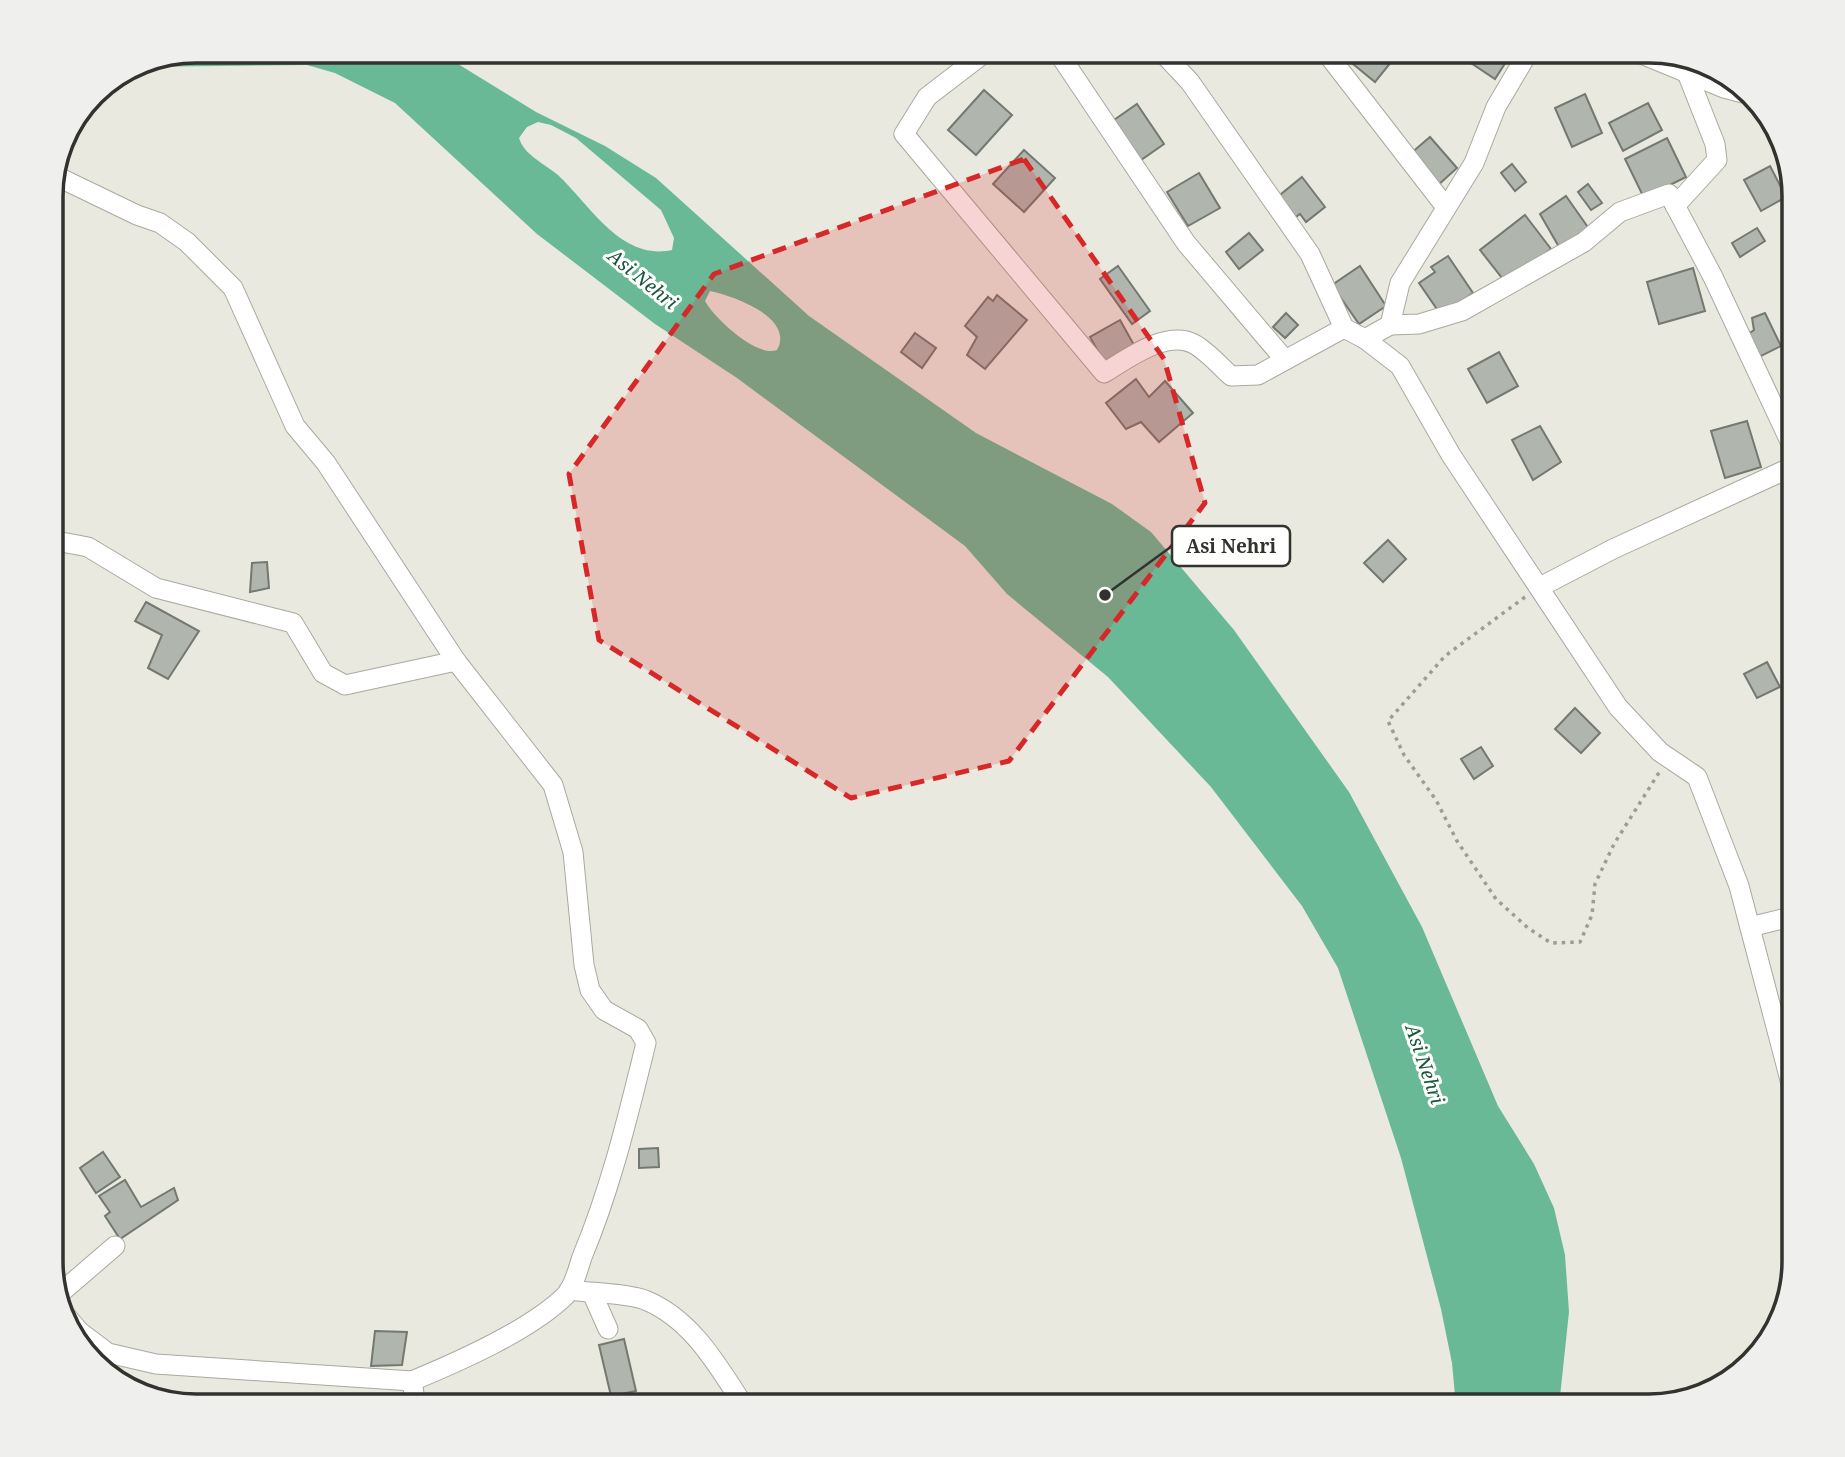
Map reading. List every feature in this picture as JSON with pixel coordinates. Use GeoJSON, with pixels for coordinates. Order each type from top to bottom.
{"type":"FeatureCollection","features":[{"type":"Feature","properties":{"kind":"street"},"geometry":{"type":"LineString","coordinates":[[972,63],[928,97],[904,134],[1104,373],[1131,356],[1175,339],[1194,344],[1231,376],[1258,376],[1344,328]]}},
{"type":"Feature","properties":{"kind":"street"},"geometry":{"type":"LineString","coordinates":[[1065,63],[1186,243],[1285,360]]}},
{"type":"Feature","properties":{"kind":"street"},"geometry":{"type":"LineString","coordinates":[[1172,63],[1190,82],[1310,254],[1344,328],[1365,339],[1400,366],[1451,455],[1618,707],[1668,757],[1697,777],[1726,847],[1782,1049]]}},
{"type":"Feature","properties":{"kind":"street"},"geometry":{"type":"LineString","coordinates":[[1334,63],[1445,206]]}},
{"type":"Feature","properties":{"kind":"street"},"geometry":{"type":"LineString","coordinates":[[1390,325],[1400,283],[1445,206],[1474,163],[1496,107],[1522,63]]}},
{"type":"Feature","properties":{"kind":"street"},"geometry":{"type":"LineString","coordinates":[[1670,65],[1726,89]]}},
{"type":"Feature","properties":{"kind":"street"},"geometry":{"type":"LineString","coordinates":[[1675,206],[1717,160],[1715,144],[1687,73]]}},
{"type":"Feature","properties":{"kind":"street"},"geometry":{"type":"LineString","coordinates":[[64,180],[137,215],[160,223],[187,242],[233,288],[295,426],[326,463],[456,661],[553,785],[573,852],[584,965],[590,990],[604,1010],[638,1029],[646,1043],[621,1145],[597,1222],[569,1290],[548,1309],[487,1346],[412,1381],[156,1364],[108,1353],[88,1338]]}},
{"type":"Feature","properties":{"kind":"street"},"geometry":{"type":"LineString","coordinates":[[1365,339],[1390,325],[1419,324],[1462,311],[1584,242],[1620,212],[1669,194],[1713,277],[1782,424]]}},
{"type":"Feature","properties":{"kind":"street"},"geometry":{"type":"LineString","coordinates":[[1540,587],[1613,549],[1782,472]]}},
{"type":"Feature","properties":{"kind":"street"},"geometry":{"type":"LineString","coordinates":[[63,542],[88,547],[156,588],[293,623],[323,673],[345,685],[456,661]]}},
{"type":"Feature","properties":{"kind":"street"},"geometry":{"type":"LineString","coordinates":[[1750,927],[1782,919]]}},
{"type":"Feature","properties":{"kind":"street"},"geometry":{"type":"LineString","coordinates":[[66,1288],[115,1246]]}},
{"type":"Feature","properties":{"kind":"street"},"geometry":{"type":"LineString","coordinates":[[569,1290],[645,1300],[684,1326],[707,1349],[736,1394]]}},
{"type":"Feature","properties":{"kind":"street"},"geometry":{"type":"LineString","coordinates":[[592,1293],[608,1329]]}},
{"type":"Feature","properties":{"kind":"street"},"geometry":{"type":"LineString","coordinates":[[412,1381],[414,1394]]}},
{"type":"Feature","properties":{"kind":"path"},"geometry":{"type":"LineString","coordinates":[[1540,587],[1493,618],[1445,656],[1388,721],[1404,755],[1436,800],[1464,852],[1496,899],[1528,928],[1551,943],[1580,942],[1592,915],[1595,884],[1614,844],[1668,757]]}},
{"type":"Feature","properties":{"kind":"highlighted area"},"geometry":{"type":"Polygon","coordinates":[[[1024,159],[1164,359],[1205,503],[1009,761],[851,798],[599,640],[569,474],[714,274],[1024,159]]]}},
{"type":"Feature","properties":{"kind":"water"},"geometry":{"type":"Polygon","coordinates":[[[196,63],[456,63],[536,112],[605,146],[656,178],[809,316],[976,433],[1112,504],[1151,532],[1234,630],[1349,792],[1422,927],[1498,1106],[1534,1164],[1554,1208],[1565,1255],[1569,1312],[1560,1394],[1455,1394],[1452,1363],[1441,1309],[1401,1158],[1338,968],[1302,906],[1211,787],[1108,677],[1007,594],[965,546],[737,378],[655,324],[537,234],[395,103],[335,73],[307,65],[168,67],[196,63]],[[538,122],[527,127],[519,138],[525,149],[558,175],[608,228],[622,239],[637,247],[654,251],[672,250],[674,238],[661,210],[576,138],[551,125],[538,122]],[[710,291],[705,301],[717,317],[737,335],[759,348],[777,350],[780,338],[778,328],[759,310],[710,291]]]}},
{"type":"Feature","properties":{"kind":"building"},"geometry":{"type":"Polygon","coordinates":[[[1352,63],[1390,63],[1375,82],[1352,63]]]}},
{"type":"Feature","properties":{"kind":"building"},"geometry":{"type":"Polygon","coordinates":[[[1471,63],[1505,63],[1495,79],[1471,63]]]}},
{"type":"Feature","properties":{"kind":"building"},"geometry":{"type":"Polygon","coordinates":[[[984,90],[1012,115],[976,155],[948,130],[984,90]]]}},
{"type":"Feature","properties":{"kind":"building"},"geometry":{"type":"Polygon","coordinates":[[[1585,94],[1602,133],[1572,147],[1555,108],[1585,94]]]}},
{"type":"Feature","properties":{"kind":"building"},"geometry":{"type":"Polygon","coordinates":[[[1648,103],[1662,130],[1623,151],[1609,123],[1648,103]]]}},
{"type":"Feature","properties":{"kind":"building"},"geometry":{"type":"Polygon","coordinates":[[[1137,104],[1164,144],[1141,160],[1114,120],[1137,104]]]}},
{"type":"Feature","properties":{"kind":"building"},"geometry":{"type":"Polygon","coordinates":[[[1430,137],[1457,168],[1437,186],[1410,154],[1430,137]]]}},
{"type":"Feature","properties":{"kind":"building"},"geometry":{"type":"Polygon","coordinates":[[[1667,138],[1686,177],[1644,198],[1625,159],[1667,138]]]}},
{"type":"Feature","properties":{"kind":"building"},"geometry":{"type":"Polygon","coordinates":[[[1024,150],[1055,178],[1024,212],[993,184],[1024,150]]]}},
{"type":"Feature","properties":{"kind":"building"},"geometry":{"type":"Polygon","coordinates":[[[1512,164],[1526,182],[1515,191],[1501,173],[1512,164]]]}},
{"type":"Feature","properties":{"kind":"building"},"geometry":{"type":"Polygon","coordinates":[[[1770,166],[1782,189],[1782,199],[1761,211],[1744,180],[1770,166]]]}},
{"type":"Feature","properties":{"kind":"building"},"geometry":{"type":"Polygon","coordinates":[[[1199,173],[1220,208],[1188,226],[1167,192],[1199,173]]]}},
{"type":"Feature","properties":{"kind":"building"},"geometry":{"type":"Polygon","coordinates":[[[1302,177],[1325,207],[1306,222],[1300,214],[1292,220],[1275,199],[1302,177]]]}},
{"type":"Feature","properties":{"kind":"building"},"geometry":{"type":"Polygon","coordinates":[[[1588,184],[1602,203],[1591,210],[1578,192],[1588,184]]]}},
{"type":"Feature","properties":{"kind":"building"},"geometry":{"type":"Polygon","coordinates":[[[1566,196],[1592,233],[1562,252],[1540,214],[1566,196]]]}},
{"type":"Feature","properties":{"kind":"building"},"geometry":{"type":"Polygon","coordinates":[[[1525,215],[1551,249],[1506,283],[1480,250],[1525,215]]]}},
{"type":"Feature","properties":{"kind":"building"},"geometry":{"type":"Polygon","coordinates":[[[1757,228],[1765,241],[1740,257],[1732,243],[1757,228]]]}},
{"type":"Feature","properties":{"kind":"building"},"geometry":{"type":"Polygon","coordinates":[[[1249,233],[1263,250],[1239,269],[1226,252],[1249,233]]]}},
{"type":"Feature","properties":{"kind":"building"},"geometry":{"type":"Polygon","coordinates":[[[1448,256],[1473,293],[1441,315],[1419,283],[1435,272],[1431,267],[1448,256]]]}},
{"type":"Feature","properties":{"kind":"building"},"geometry":{"type":"Polygon","coordinates":[[[1118,266],[1150,311],[1132,324],[1100,279],[1118,266]]]}},
{"type":"Feature","properties":{"kind":"building"},"geometry":{"type":"Polygon","coordinates":[[[1360,266],[1386,306],[1359,324],[1332,285],[1360,266]]]}},
{"type":"Feature","properties":{"kind":"building"},"geometry":{"type":"Polygon","coordinates":[[[1693,268],[1705,311],[1659,324],[1647,282],[1693,268]]]}},
{"type":"Feature","properties":{"kind":"building"},"geometry":{"type":"Polygon","coordinates":[[[997,295],[1027,320],[985,369],[967,355],[977,337],[965,326],[988,297],[993,301],[997,295]]]}},
{"type":"Feature","properties":{"kind":"building"},"geometry":{"type":"Polygon","coordinates":[[[1286,313],[1298,325],[1285,338],[1273,327],[1286,313]]]}},
{"type":"Feature","properties":{"kind":"building"},"geometry":{"type":"Polygon","coordinates":[[[1765,313],[1781,346],[1755,359],[1744,337],[1754,330],[1752,318],[1765,313]]]}},
{"type":"Feature","properties":{"kind":"building"},"geometry":{"type":"Polygon","coordinates":[[[1120,320],[1134,345],[1104,362],[1090,337],[1120,320]]]}},
{"type":"Feature","properties":{"kind":"building"},"geometry":{"type":"Polygon","coordinates":[[[915,333],[936,348],[922,368],[901,352],[915,333]]]}},
{"type":"Feature","properties":{"kind":"building"},"geometry":{"type":"Polygon","coordinates":[[[1499,352],[1518,386],[1487,403],[1468,369],[1499,352]]]}},
{"type":"Feature","properties":{"kind":"building"},"geometry":{"type":"Polygon","coordinates":[[[1136,379],[1149,397],[1165,381],[1193,413],[1159,442],[1141,422],[1126,429],[1106,403],[1136,379]]]}},
{"type":"Feature","properties":{"kind":"building"},"geometry":{"type":"Polygon","coordinates":[[[1747,421],[1761,467],[1725,478],[1711,431],[1747,421]]]}},
{"type":"Feature","properties":{"kind":"building"},"geometry":{"type":"Polygon","coordinates":[[[1540,426],[1561,462],[1533,480],[1512,440],[1540,426]]]}},
{"type":"Feature","properties":{"kind":"building"},"geometry":{"type":"Polygon","coordinates":[[[1388,540],[1406,559],[1383,582],[1364,563],[1388,540]]]}},
{"type":"Feature","properties":{"kind":"building"},"geometry":{"type":"Polygon","coordinates":[[[267,562],[269,588],[250,592],[252,563],[267,562]]]}},
{"type":"Feature","properties":{"kind":"building"},"geometry":{"type":"Polygon","coordinates":[[[146,602],[199,631],[168,679],[148,668],[162,635],[135,621],[146,602]]]}},
{"type":"Feature","properties":{"kind":"building"},"geometry":{"type":"Polygon","coordinates":[[[1767,662],[1780,687],[1757,698],[1744,674],[1767,662]]]}},
{"type":"Feature","properties":{"kind":"building"},"geometry":{"type":"Polygon","coordinates":[[[1575,708],[1600,733],[1581,753],[1555,729],[1575,708]]]}},
{"type":"Feature","properties":{"kind":"building"},"geometry":{"type":"Polygon","coordinates":[[[1481,747],[1493,766],[1474,779],[1461,759],[1481,747]]]}},
{"type":"Feature","properties":{"kind":"building"},"geometry":{"type":"Polygon","coordinates":[[[658,1148],[659,1167],[639,1168],[639,1149],[658,1148]]]}},
{"type":"Feature","properties":{"kind":"building"},"geometry":{"type":"Polygon","coordinates":[[[103,1152],[120,1177],[96,1193],[80,1168],[103,1152]]]}},
{"type":"Feature","properties":{"kind":"building"},"geometry":{"type":"Polygon","coordinates":[[[125,1180],[141,1207],[174,1188],[178,1200],[120,1239],[105,1216],[110,1212],[99,1196],[125,1180]]]}},
{"type":"Feature","properties":{"kind":"building"},"geometry":{"type":"Polygon","coordinates":[[[375,1331],[407,1332],[402,1365],[371,1366],[375,1331]]]}},
{"type":"Feature","properties":{"kind":"building"},"geometry":{"type":"Polygon","coordinates":[[[624,1339],[636,1391],[611,1394],[599,1345],[624,1339]]]}},
{"type":"Feature","properties":{"kind":"place","name":"Asi Nehri"},"geometry":{"type":"Point","coordinates":[1105,595]}}]}
